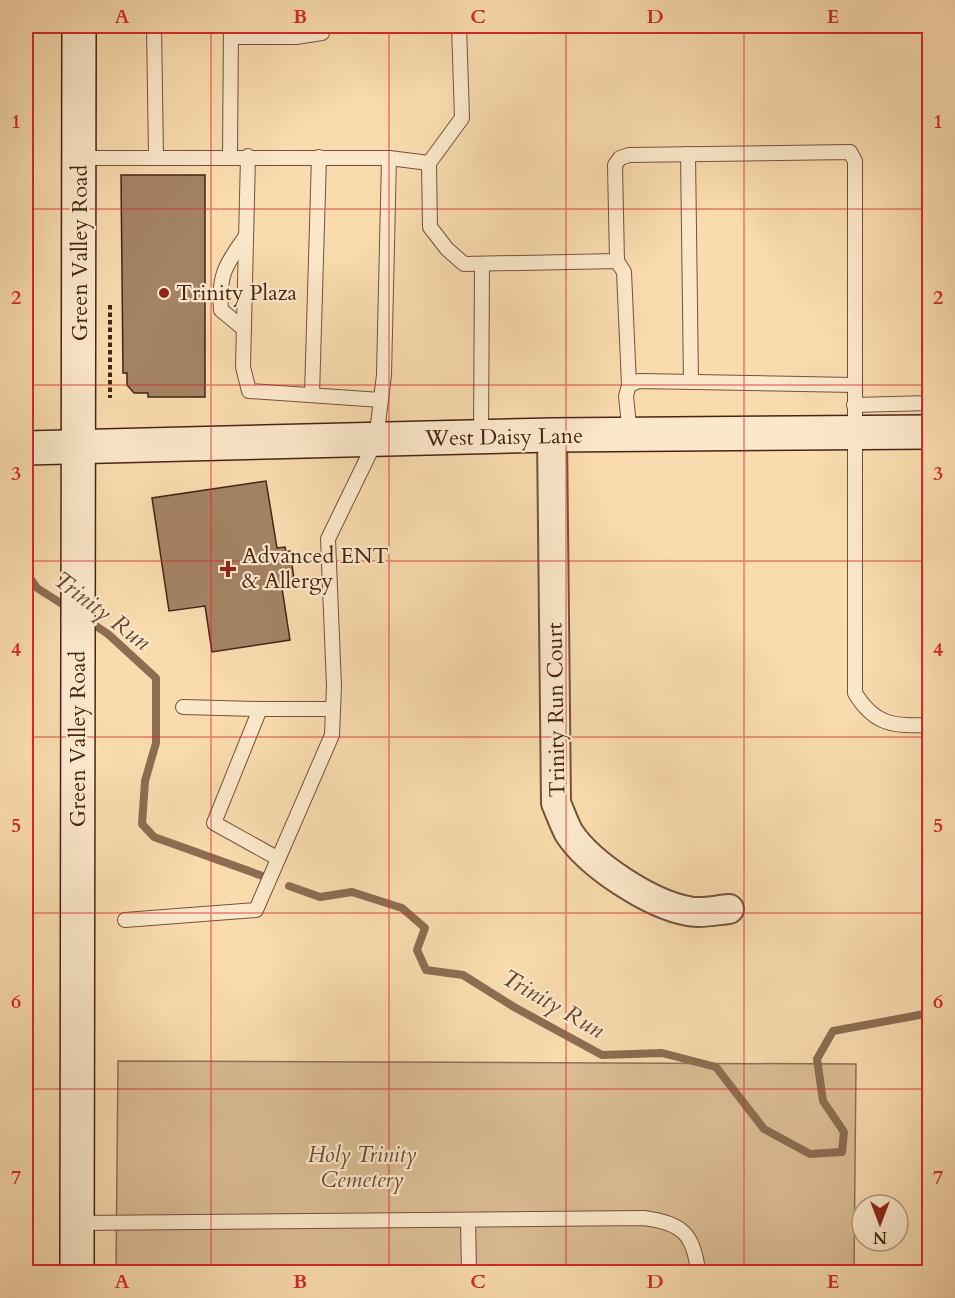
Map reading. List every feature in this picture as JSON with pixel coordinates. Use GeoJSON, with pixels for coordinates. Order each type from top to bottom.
{"type":"FeatureCollection","features":[{"type":"Feature","properties":{"kind":"street","name":"Green Valley Road"},"geometry":{"type":"LineString","coordinates":[[76,1272],[81,158],[79,26]]}},
{"type":"Feature","properties":{"kind":"street","name":"West Daisy Lane"},"geometry":{"type":"LineString","coordinates":[[32,448],[630,435],[854,419],[930,432]]}},
{"type":"Feature","properties":{"kind":"street","name":"Trinity Run Court"},"geometry":{"type":"LineString","coordinates":[[552,435],[556,803],[570,833],[585,849],[612,874],[649,898],[689,912],[729,909]]}},
{"type":"Feature","properties":{"kind":"lane"},"geometry":{"type":"LineString","coordinates":[[154,26],[156,157]]}},
{"type":"Feature","properties":{"kind":"lane"},"geometry":{"type":"LineString","coordinates":[[459,26],[462,118],[429,163],[430,227],[447,249],[464,264],[617,261]]}},
{"type":"Feature","properties":{"kind":"lane"},"geometry":{"type":"LineString","coordinates":[[230,156],[231,31],[322,33]]}},
{"type":"Feature","properties":{"kind":"lane"},"geometry":{"type":"LineString","coordinates":[[630,435],[626,396],[629,386],[624,272],[617,261],[615,165],[620,158],[629,155],[850,152],[855,161],[855,693],[865,710],[882,721],[905,726],[930,725]]}},
{"type":"Feature","properties":{"kind":"lane"},"geometry":{"type":"LineString","coordinates":[[688,154],[691,382]]}},
{"type":"Feature","properties":{"kind":"lane"},"geometry":{"type":"LineString","coordinates":[[248,156],[243,367],[249,391],[381,400]]}},
{"type":"Feature","properties":{"kind":"lane"},"geometry":{"type":"LineString","coordinates":[[81,158],[319,157],[388,158],[429,163]]}},
{"type":"Feature","properties":{"kind":"lane"},"geometry":{"type":"LineString","coordinates":[[312,395],[319,157]]}},
{"type":"Feature","properties":{"kind":"lane"},"geometry":{"type":"LineString","coordinates":[[124,920],[256,910],[332,735],[328,539],[376,440],[384,375],[388,158]]}},
{"type":"Feature","properties":{"kind":"lane"},"geometry":{"type":"LineString","coordinates":[[244,329],[221,310],[219,285],[225,266],[246,236]]}},
{"type":"Feature","properties":{"kind":"lane"},"geometry":{"type":"LineString","coordinates":[[481,437],[483,265]]}},
{"type":"Feature","properties":{"kind":"lane"},"geometry":{"type":"LineString","coordinates":[[629,386],[639,381],[854,385]]}},
{"type":"Feature","properties":{"kind":"lane"},"geometry":{"type":"LineString","coordinates":[[854,419],[930,403]]}},
{"type":"Feature","properties":{"kind":"lane"},"geometry":{"type":"LineString","coordinates":[[183,707],[333,709]]}},
{"type":"Feature","properties":{"kind":"lane"},"geometry":{"type":"LineString","coordinates":[[260,709],[214,823],[277,858]]}},
{"type":"Feature","properties":{"kind":"lane"},"geometry":{"type":"LineString","coordinates":[[468,1220],[469,1272]]}},
{"type":"Feature","properties":{"kind":"lane"},"geometry":{"type":"LineString","coordinates":[[76,1223],[660,1220],[684,1230],[691,1242],[698,1272]]}},
{"type":"Feature","properties":{"kind":"green space","name":"Holy Trinity Cemetery"},"geometry":{"type":"Polygon","coordinates":[[[118,1061],[856,1064],[855,1193],[850,1193],[850,1253],[854,1253],[854,1272],[116,1272],[118,1061]]]}},
{"type":"Feature","properties":{"kind":"building","name":"Trinity Plaza"},"geometry":{"type":"Polygon","coordinates":[[[121,175],[205,175],[205,397],[148,397],[148,393],[134,393],[127,385],[127,373],[123,373],[121,175]]]}},
{"type":"Feature","properties":{"kind":"building","name":"Advanced ENT & Allergy"},"geometry":{"type":"Polygon","coordinates":[[[266,481],[277,548],[285,547],[286,552],[290,551],[295,586],[282,588],[290,640],[212,652],[205,606],[169,611],[152,498],[266,481]]]}},
{"type":"Feature","properties":{"kind":"waterway","name":"Trinity Run"},"geometry":{"type":"LineString","coordinates":[[26,572],[37,588],[70,609]]}},
{"type":"Feature","properties":{"kind":"waterway","name":"Trinity Run"},"geometry":{"type":"LineString","coordinates":[[87,620],[108,634],[156,678],[156,743],[145,781],[142,824],[154,837],[271,879]]}},
{"type":"Feature","properties":{"kind":"waterway","name":"Trinity Run"},"geometry":{"type":"LineString","coordinates":[[289,886],[320,897],[352,892],[402,908],[425,928],[417,950],[426,970],[463,975],[514,1007],[602,1055],[662,1053],[716,1067],[764,1129],[810,1154],[842,1152],[844,1132],[823,1101],[817,1059],[833,1031],[930,1013]]}},
{"type":"Feature","properties":{"kind":"place","name":"Trinity Plaza"},"geometry":{"type":"Point","coordinates":[164,293]}},
{"type":"Feature","properties":{"kind":"place","name":"Advanced ENT & Allergy"},"geometry":{"type":"Point","coordinates":[228,569]}}]}
